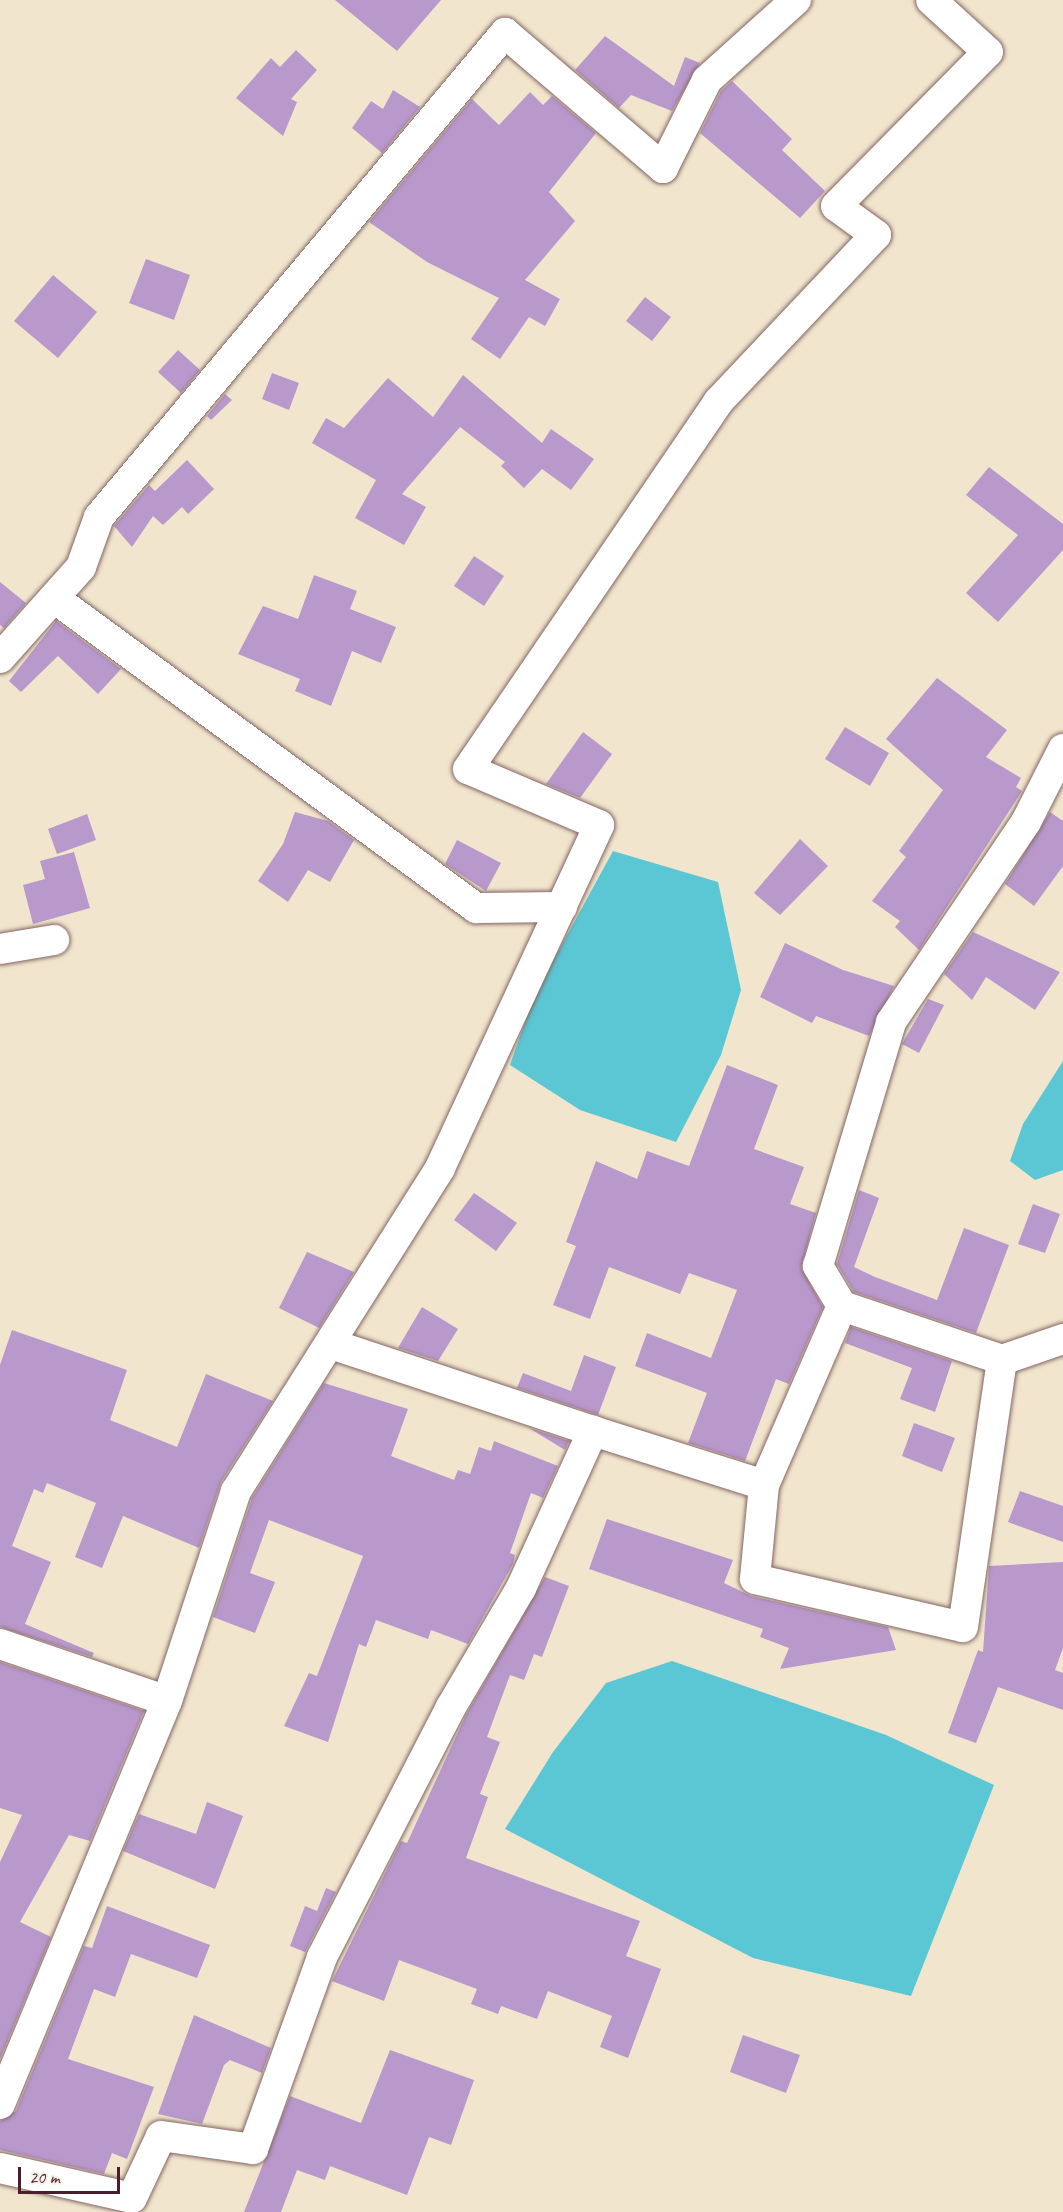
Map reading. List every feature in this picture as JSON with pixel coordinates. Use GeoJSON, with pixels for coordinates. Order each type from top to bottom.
{"type":"FeatureCollection","features":[{"type":"Feature","properties":{"kind":"street"},"geometry":{"type":"LineString","coordinates":[[0,658],[81,567],[99,517],[505,33],[663,168],[707,80],[796,0]]}},
{"type":"Feature","properties":{"kind":"street"},"geometry":{"type":"LineString","coordinates":[[0,2104],[167,1701],[236,1491],[331,1344],[440,1168],[599,825],[468,769],[718,402],[876,235],[836,206],[988,52],[931,0]]}},
{"type":"Feature","properties":{"kind":"street"},"geometry":{"type":"LineString","coordinates":[[54,598],[476,908],[561,907]]}},
{"type":"Feature","properties":{"kind":"street"},"geometry":{"type":"LineString","coordinates":[[1063,749],[1026,822],[891,1022],[818,1266],[842,1306],[1002,1360],[1063,1339]]}},
{"type":"Feature","properties":{"kind":"street"},"geometry":{"type":"LineString","coordinates":[[0,949],[54,940]]}},
{"type":"Feature","properties":{"kind":"street"},"geometry":{"type":"LineString","coordinates":[[842,1306],[764,1485],[754,1579],[963,1627],[1002,1360]]}},
{"type":"Feature","properties":{"kind":"street"},"geometry":{"type":"LineString","coordinates":[[331,1344],[764,1485]]}},
{"type":"Feature","properties":{"kind":"street"},"geometry":{"type":"LineString","coordinates":[[0,2168],[132,2198],[161,2136],[253,2150],[322,1956],[451,1707],[521,1588],[593,1431]]}},
{"type":"Feature","properties":{"kind":"street"},"geometry":{"type":"LineString","coordinates":[[0,1644],[167,1701]]}},
{"type":"Feature","properties":{"kind":"water"},"geometry":{"type":"Polygon","coordinates":[[[613,851],[718,882],[741,990],[721,1055],[676,1142],[580,1110],[510,1065],[535,994],[613,851]]]}},
{"type":"Feature","properties":{"kind":"water"},"geometry":{"type":"Polygon","coordinates":[[[1063,1061],[1063,1170],[1035,1180],[1010,1161],[1023,1124],[1063,1061]]]}},
{"type":"Feature","properties":{"kind":"water"},"geometry":{"type":"Polygon","coordinates":[[[672,1661],[886,1735],[994,1785],[911,1996],[753,1958],[505,1829],[553,1752],[606,1683],[672,1661]]]}},
{"type":"Feature","properties":{"kind":"building"},"geometry":{"type":"Polygon","coordinates":[[[335,0],[441,0],[397,51],[335,0]]]}},
{"type":"Feature","properties":{"kind":"building"},"geometry":{"type":"Polygon","coordinates":[[[605,36],[674,86],[685,57],[700,63],[672,111],[631,95],[619,108],[575,70],[605,36]]]}},
{"type":"Feature","properties":{"kind":"building"},"geometry":{"type":"Polygon","coordinates":[[[296,50],[317,70],[291,99],[297,102],[283,136],[236,98],[271,58],[280,67],[296,50]]]}},
{"type":"Feature","properties":{"kind":"building"},"geometry":{"type":"Polygon","coordinates":[[[732,81],[792,139],[782,150],[825,191],[800,218],[700,133],[721,91],[732,81]]]}},
{"type":"Feature","properties":{"kind":"building"},"geometry":{"type":"Polygon","coordinates":[[[393,90],[420,107],[382,153],[352,128],[371,101],[383,109],[393,90]]]}},
{"type":"Feature","properties":{"kind":"building"},"geometry":{"type":"Polygon","coordinates":[[[530,92],[543,105],[552,96],[596,133],[549,192],[575,221],[525,280],[560,299],[545,326],[529,317],[500,359],[471,339],[499,298],[427,262],[369,222],[472,99],[499,125],[530,92]]]}},
{"type":"Feature","properties":{"kind":"building"},"geometry":{"type":"Polygon","coordinates":[[[146,259],[190,275],[174,320],[129,303],[146,259]]]}},
{"type":"Feature","properties":{"kind":"building"},"geometry":{"type":"Polygon","coordinates":[[[53,275],[97,312],[58,358],[14,321],[53,275]]]}},
{"type":"Feature","properties":{"kind":"building"},"geometry":{"type":"Polygon","coordinates":[[[645,297],[671,317],[652,341],[626,321],[645,297]]]}},
{"type":"Feature","properties":{"kind":"building"},"geometry":{"type":"Polygon","coordinates":[[[178,350],[200,370],[181,393],[158,372],[178,350]]]}},
{"type":"Feature","properties":{"kind":"building"},"geometry":{"type":"Polygon","coordinates":[[[272,373],[299,383],[289,410],[262,399],[272,373]]]}},
{"type":"Feature","properties":{"kind":"building"},"geometry":{"type":"Polygon","coordinates":[[[463,375],[542,443],[551,429],[594,459],[571,490],[542,469],[524,488],[501,466],[505,462],[460,427],[402,494],[426,507],[404,545],[355,518],[376,480],[312,443],[326,418],[344,428],[388,378],[433,417],[463,375]]]}},
{"type":"Feature","properties":{"kind":"building"},"geometry":{"type":"Polygon","coordinates":[[[225,394],[232,400],[211,420],[207,416],[225,394]]]}},
{"type":"Feature","properties":{"kind":"building"},"geometry":{"type":"Polygon","coordinates":[[[187,460],[214,489],[188,514],[182,507],[163,525],[153,516],[132,547],[114,526],[149,485],[155,491],[187,460]]]}},
{"type":"Feature","properties":{"kind":"building"},"geometry":{"type":"Polygon","coordinates":[[[989,467],[1063,524],[1063,550],[998,622],[966,593],[1018,535],[966,495],[989,467]]]}},
{"type":"Feature","properties":{"kind":"building"},"geometry":{"type":"Polygon","coordinates":[[[474,556],[504,576],[484,606],[454,586],[474,556]]]}},
{"type":"Feature","properties":{"kind":"building"},"geometry":{"type":"Polygon","coordinates":[[[314,575],[357,591],[350,609],[396,627],[381,663],[352,651],[331,706],[295,691],[300,679],[238,654],[263,606],[298,619],[314,575]]]}},
{"type":"Feature","properties":{"kind":"building"},"geometry":{"type":"Polygon","coordinates":[[[0,582],[26,603],[4,628],[0,625],[0,582]]]}},
{"type":"Feature","properties":{"kind":"building"},"geometry":{"type":"Polygon","coordinates":[[[56,621],[121,669],[98,694],[58,656],[21,692],[9,681],[56,621]]]}},
{"type":"Feature","properties":{"kind":"building"},"geometry":{"type":"Polygon","coordinates":[[[937,678],[1007,730],[986,757],[1021,778],[1016,787],[1022,791],[919,950],[895,927],[900,921],[872,901],[906,857],[899,851],[943,790],[886,739],[937,678]]]}},
{"type":"Feature","properties":{"kind":"building"},"geometry":{"type":"Polygon","coordinates":[[[845,727],[889,753],[870,786],[825,759],[845,727]]]}},
{"type":"Feature","properties":{"kind":"building"},"geometry":{"type":"Polygon","coordinates":[[[583,732],[612,754],[580,798],[546,784],[583,732]]]}},
{"type":"Feature","properties":{"kind":"building"},"geometry":{"type":"Polygon","coordinates":[[[295,812],[328,821],[354,840],[330,882],[308,870],[288,902],[258,881],[283,844],[295,812]]]}},
{"type":"Feature","properties":{"kind":"building"},"geometry":{"type":"Polygon","coordinates":[[[1050,812],[1063,821],[1063,866],[1034,906],[1005,884],[1050,812]]]}},
{"type":"Feature","properties":{"kind":"building"},"geometry":{"type":"Polygon","coordinates":[[[87,814],[96,840],[57,854],[48,829],[87,814]]]}},
{"type":"Feature","properties":{"kind":"building"},"geometry":{"type":"Polygon","coordinates":[[[800,839],[828,866],[780,915],[754,893],[800,839]]]}},
{"type":"Feature","properties":{"kind":"building"},"geometry":{"type":"Polygon","coordinates":[[[457,840],[501,863],[486,891],[445,864],[457,840]]]}},
{"type":"Feature","properties":{"kind":"building"},"geometry":{"type":"Polygon","coordinates":[[[74,852],[90,908],[33,924],[23,885],[45,879],[40,861],[74,852]]]}},
{"type":"Feature","properties":{"kind":"building"},"geometry":{"type":"Polygon","coordinates":[[[973,932],[1060,972],[1035,1010],[986,977],[972,1000],[944,974],[973,932]]]}},
{"type":"Feature","properties":{"kind":"building"},"geometry":{"type":"Polygon","coordinates":[[[785,943],[843,970],[894,986],[869,1036],[816,1016],[812,1023],[760,997],[785,943]]]}},
{"type":"Feature","properties":{"kind":"building"},"geometry":{"type":"Polygon","coordinates":[[[928,999],[944,1005],[919,1053],[902,1044],[928,999]]]}},
{"type":"Feature","properties":{"kind":"building"},"geometry":{"type":"Polygon","coordinates":[[[727,1065],[778,1085],[754,1149],[804,1167],[790,1204],[816,1213],[801,1268],[823,1307],[789,1384],[776,1379],[745,1461],[688,1443],[707,1393],[635,1366],[647,1333],[711,1358],[737,1290],[689,1273],[680,1294],[609,1267],[590,1319],[553,1305],[576,1246],[566,1242],[596,1161],[637,1179],[647,1151],[689,1166],[727,1065]]]}},
{"type":"Feature","properties":{"kind":"building"},"geometry":{"type":"Polygon","coordinates":[[[859,1190],[879,1198],[854,1267],[937,1300],[964,1228],[1009,1245],[976,1333],[854,1292],[837,1264],[859,1190]]]}},
{"type":"Feature","properties":{"kind":"building"},"geometry":{"type":"Polygon","coordinates":[[[474,1193],[517,1223],[496,1251],[454,1220],[474,1193]]]}},
{"type":"Feature","properties":{"kind":"building"},"geometry":{"type":"Polygon","coordinates":[[[1033,1204],[1060,1214],[1045,1253],[1018,1244],[1033,1204]]]}},
{"type":"Feature","properties":{"kind":"building"},"geometry":{"type":"Polygon","coordinates":[[[307,1252],[354,1272],[319,1328],[279,1308],[307,1252]]]}},
{"type":"Feature","properties":{"kind":"building"},"geometry":{"type":"Polygon","coordinates":[[[422,1307],[458,1329],[438,1361],[398,1348],[422,1307]]]}},
{"type":"Feature","properties":{"kind":"building"},"geometry":{"type":"Polygon","coordinates":[[[851,1327],[952,1361],[935,1412],[900,1399],[912,1368],[845,1343],[851,1327]]]}},
{"type":"Feature","properties":{"kind":"building"},"geometry":{"type":"Polygon","coordinates":[[[12,1330],[127,1370],[110,1420],[177,1447],[206,1374],[273,1401],[221,1482],[199,1548],[123,1516],[102,1568],[75,1557],[96,1503],[47,1483],[43,1493],[34,1489],[12,1546],[51,1562],[25,1624],[94,1653],[92,1657],[0,1627],[0,1365],[12,1330]]]}},
{"type":"Feature","properties":{"kind":"building"},"geometry":{"type":"Polygon","coordinates":[[[584,1355],[616,1367],[598,1415],[517,1388],[523,1373],[571,1391],[584,1355]]]}},
{"type":"Feature","properties":{"kind":"building"},"geometry":{"type":"Polygon","coordinates":[[[324,1383],[408,1409],[391,1456],[454,1480],[458,1470],[470,1474],[479,1447],[491,1451],[494,1441],[558,1466],[543,1498],[531,1493],[510,1553],[515,1555],[513,1564],[468,1644],[431,1630],[428,1639],[376,1620],[366,1647],[359,1644],[328,1742],[284,1726],[309,1673],[317,1676],[363,1556],[269,1520],[250,1573],[275,1582],[255,1633],[213,1617],[252,1498],[324,1383]]]}},
{"type":"Feature","properties":{"kind":"building"},"geometry":{"type":"Polygon","coordinates":[[[914,1423],[955,1438],[942,1472],[902,1456],[914,1423]]]}},
{"type":"Feature","properties":{"kind":"building"},"geometry":{"type":"Polygon","coordinates":[[[529,1428],[569,1441],[565,1450],[529,1428]]]}},
{"type":"Feature","properties":{"kind":"building"},"geometry":{"type":"Polygon","coordinates":[[[1020,1491],[1063,1506],[1063,1542],[1008,1522],[1020,1491]]]}},
{"type":"Feature","properties":{"kind":"building"},"geometry":{"type":"Polygon","coordinates":[[[607,1519],[733,1560],[724,1583],[751,1596],[888,1627],[896,1650],[780,1669],[789,1648],[760,1637],[763,1629],[589,1569],[607,1519]]]}},
{"type":"Feature","properties":{"kind":"building"},"geometry":{"type":"Polygon","coordinates":[[[1063,1562],[1063,1648],[1055,1670],[1063,1673],[1063,1710],[998,1687],[976,1743],[948,1733],[978,1650],[983,1652],[989,1566],[1063,1562]]]}},
{"type":"Feature","properties":{"kind":"building"},"geometry":{"type":"Polygon","coordinates":[[[545,1577],[569,1586],[542,1657],[534,1654],[524,1680],[510,1675],[487,1737],[500,1742],[480,1794],[488,1797],[466,1858],[640,1921],[626,1956],[661,1969],[628,2058],[600,2047],[612,2016],[548,1991],[537,2019],[501,2006],[498,2014],[471,2004],[477,1989],[399,1960],[384,2001],[332,1981],[401,1841],[407,1843],[466,1715],[545,1577]]]}},
{"type":"Feature","properties":{"kind":"building"},"geometry":{"type":"Polygon","coordinates":[[[0,1662],[144,1711],[90,1841],[69,1835],[20,1922],[51,1937],[0,2059],[0,1862],[22,1815],[0,1808],[0,1662]]]}},
{"type":"Feature","properties":{"kind":"building"},"geometry":{"type":"Polygon","coordinates":[[[207,1802],[243,1816],[215,1889],[123,1851],[139,1814],[196,1834],[207,1802]]]}},
{"type":"Feature","properties":{"kind":"building"},"geometry":{"type":"Polygon","coordinates":[[[326,1888],[336,1892],[305,1952],[290,1946],[305,1906],[317,1911],[326,1888]]]}},
{"type":"Feature","properties":{"kind":"building"},"geometry":{"type":"Polygon","coordinates":[[[107,1906],[210,1945],[197,1978],[131,1954],[115,1997],[94,1989],[68,2059],[154,2087],[127,2159],[112,2153],[104,2174],[0,2150],[0,2121],[16,2111],[84,1946],[92,1948],[107,1906]]]}},
{"type":"Feature","properties":{"kind":"building"},"geometry":{"type":"Polygon","coordinates":[[[194,2015],[271,2048],[262,2073],[230,2060],[224,2065],[202,2124],[158,2114],[194,2015]]]}},
{"type":"Feature","properties":{"kind":"building"},"geometry":{"type":"Polygon","coordinates":[[[743,2035],[800,2055],[786,2093],[730,2072],[743,2035]]]}},
{"type":"Feature","properties":{"kind":"building"},"geometry":{"type":"Polygon","coordinates":[[[390,2050],[474,2080],[451,2145],[429,2137],[407,2195],[330,2166],[325,2180],[297,2170],[281,2212],[244,2212],[290,2096],[361,2123],[390,2050]]]}}]}
